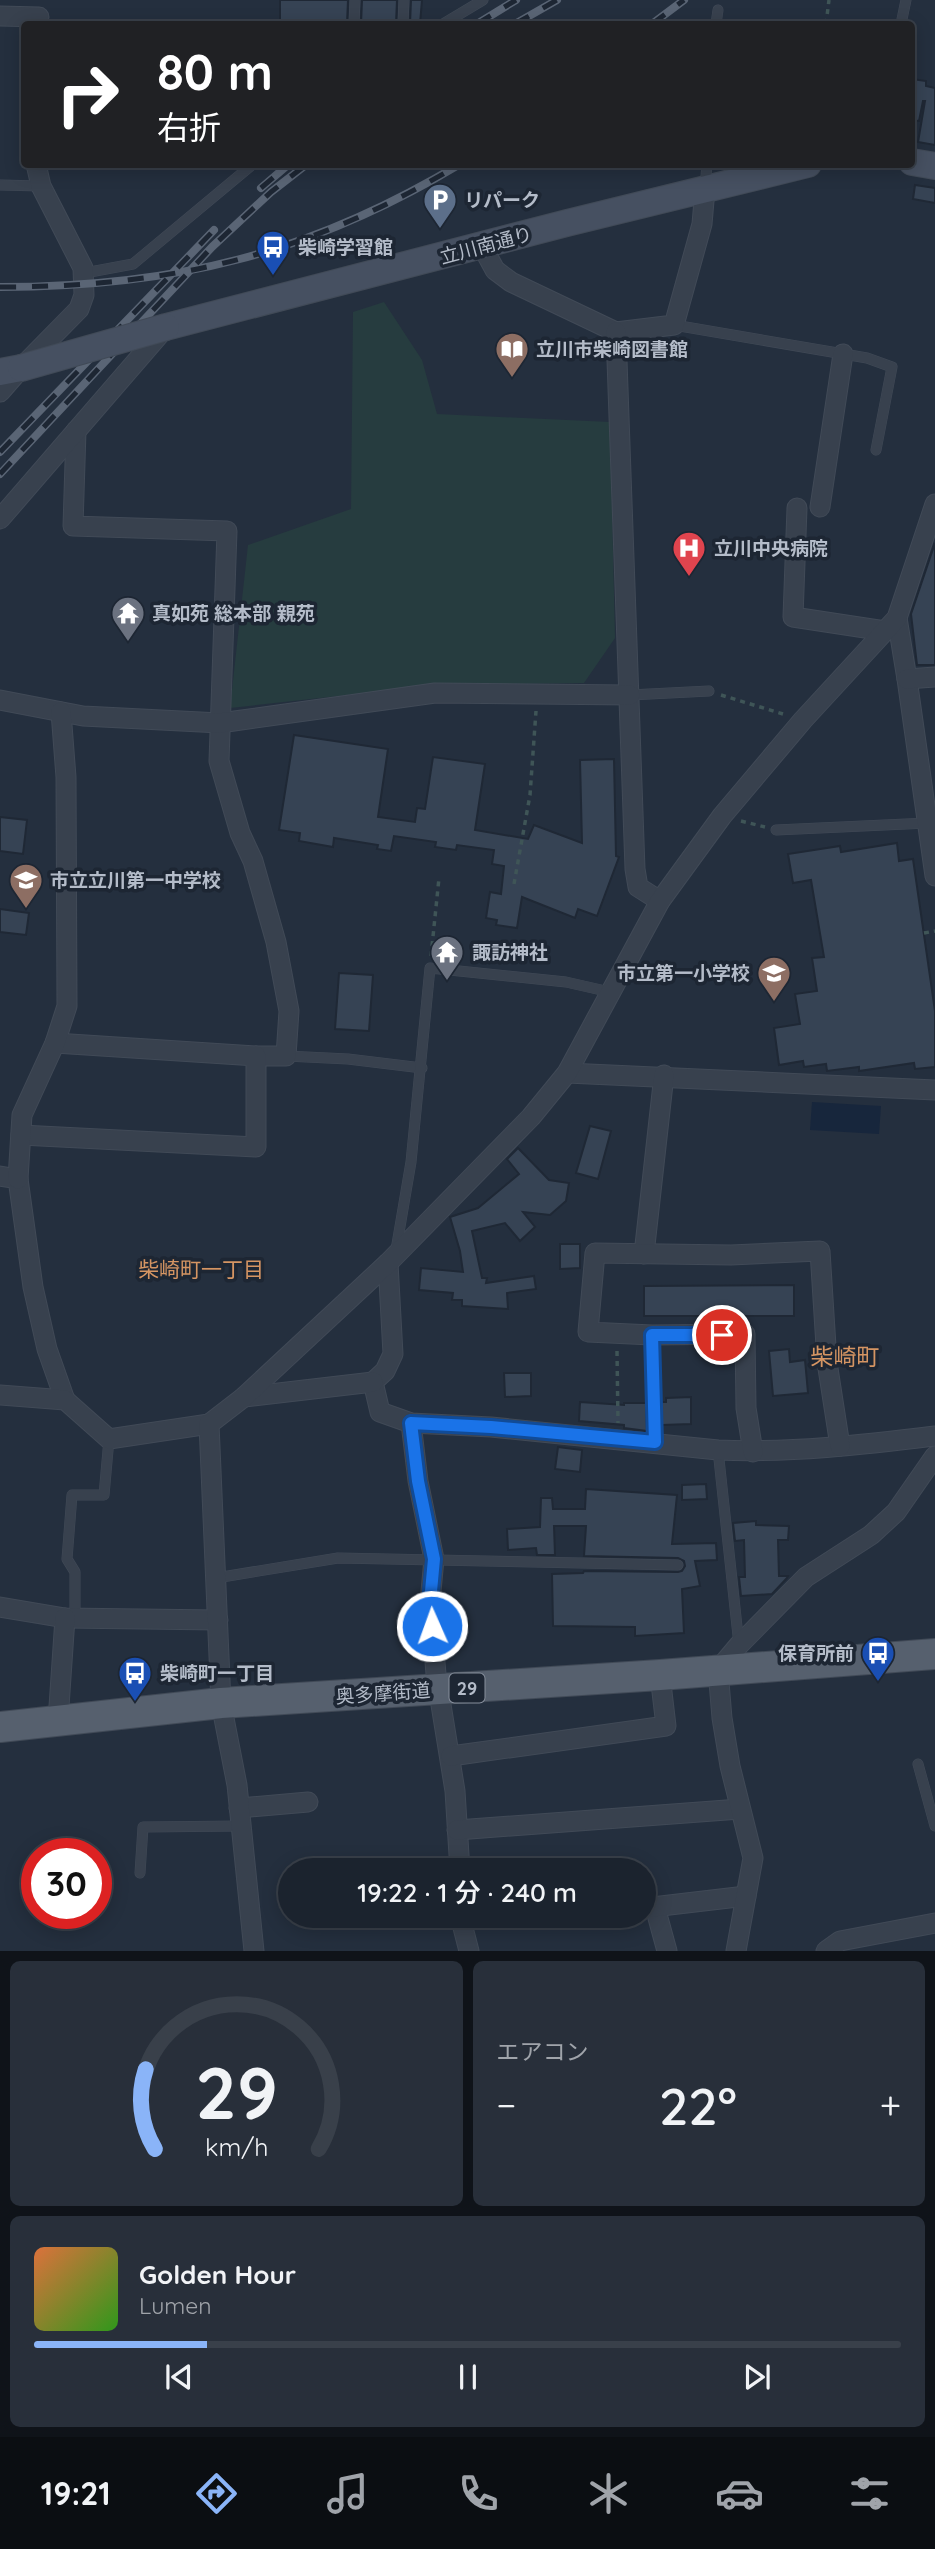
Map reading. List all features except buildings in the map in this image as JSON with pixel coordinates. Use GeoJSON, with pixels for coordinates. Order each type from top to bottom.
{"type":"FeatureCollection","features":[{"type":"Feature","properties":{"kind":"main road","name":"奥多摩街道"},"geometry":{"type":"LineString","coordinates":[[0,1727],[221,1703],[660,1675],[935,1654]]}},
{"type":"Feature","properties":{"kind":"street"},"geometry":{"type":"LineString","coordinates":[[0,16],[38,14]]}},
{"type":"Feature","properties":{"kind":"street"},"geometry":{"type":"LineString","coordinates":[[915,163],[935,166]]}},
{"type":"Feature","properties":{"kind":"street"},"geometry":{"type":"LineString","coordinates":[[0,392],[10,370],[79,309],[85,295],[83,268],[41,186],[37,168]]}},
{"type":"Feature","properties":{"kind":"street","name":"立川南通り"},"geometry":{"type":"LineString","coordinates":[[10,370],[482,246],[706,177],[777,168]]}},
{"type":"Feature","properties":{"kind":"street"},"geometry":{"type":"LineString","coordinates":[[482,246],[495,270],[511,282],[616,332],[674,326],[702,224],[706,177]]}},
{"type":"Feature","properties":{"kind":"street"},"geometry":{"type":"LineString","coordinates":[[0,519],[166,327]]}},
{"type":"Feature","properties":{"kind":"street"},"geometry":{"type":"LineString","coordinates":[[616,332],[635,869],[638,887],[660,901]]}},
{"type":"Feature","properties":{"kind":"street"},"geometry":{"type":"LineString","coordinates":[[820,507],[843,354]]}},
{"type":"Feature","properties":{"kind":"street"},"geometry":{"type":"LineString","coordinates":[[55,1043],[286,1056],[289,1011],[276,942],[253,861],[240,833],[219,761],[227,531],[73,526],[76,431]]}},
{"type":"Feature","properties":{"kind":"street"},"geometry":{"type":"LineString","coordinates":[[61,712],[66,777],[68,1006],[55,1043],[22,1115],[22,1135],[9,1177],[47,1349],[65,1400],[108,1439],[209,1424],[244,1397],[392,1258],[531,1117],[567,1073],[660,901],[723,816],[803,720],[891,624],[935,504]]}},
{"type":"Feature","properties":{"kind":"street"},"geometry":{"type":"LineString","coordinates":[[797,508],[793,617],[891,624]]}},
{"type":"Feature","properties":{"kind":"street"},"geometry":{"type":"LineString","coordinates":[[891,624],[908,679],[935,876]]}},
{"type":"Feature","properties":{"kind":"street"},"geometry":{"type":"LineString","coordinates":[[908,679],[935,677]]}},
{"type":"Feature","properties":{"kind":"street"},"geometry":{"type":"LineString","coordinates":[[0,701],[83,716],[220,723],[435,693],[630,695]]}},
{"type":"Feature","properties":{"kind":"street"},"geometry":{"type":"LineString","coordinates":[[22,1135],[256,1147],[256,1056]]}},
{"type":"Feature","properties":{"kind":"street"},"geometry":{"type":"LineString","coordinates":[[567,1073],[664,1075],[935,1090]]}},
{"type":"Feature","properties":{"kind":"street"},"geometry":{"type":"LineString","coordinates":[[644,1254],[664,1075]]}},
{"type":"Feature","properties":{"kind":"street"},"geometry":{"type":"LineString","coordinates":[[753,1452],[746,1408],[745,1334],[616,1335],[588,1332],[596,1253],[732,1255],[820,1251],[827,1363],[840,1446]]}},
{"type":"Feature","properties":{"kind":"street"},"geometry":{"type":"LineString","coordinates":[[244,1397],[373,1382],[385,1371],[393,1354],[392,1258]]}},
{"type":"Feature","properties":{"kind":"street"},"geometry":{"type":"LineString","coordinates":[[373,1382],[380,1412],[411,1423],[491,1427],[753,1452],[935,1436]]}},
{"type":"Feature","properties":{"kind":"street"},"geometry":{"type":"LineString","coordinates":[[0,1395],[65,1400]]}},
{"type":"Feature","properties":{"kind":"street"},"geometry":{"type":"LineString","coordinates":[[411,1423],[418,1481],[434,1559],[430,1602],[451,1756],[459,1858]]}},
{"type":"Feature","properties":{"kind":"street"},"geometry":{"type":"LineString","coordinates":[[209,1424],[221,1703],[240,1817],[254,1951]]}},
{"type":"Feature","properties":{"kind":"street"},"geometry":{"type":"LineString","coordinates":[[736,1951],[753,1858],[722,1718],[718,1670],[806,1577],[871,1535],[896,1512],[935,1456]]}},
{"type":"Feature","properties":{"kind":"street"},"geometry":{"type":"LineString","coordinates":[[0,1607],[70,1617],[218,1620]]}},
{"type":"Feature","properties":{"kind":"street"},"geometry":{"type":"LineString","coordinates":[[58,1721],[70,1617]]}},
{"type":"Feature","properties":{"kind":"street"},"geometry":{"type":"LineString","coordinates":[[451,1756],[666,1726],[660,1675]]}},
{"type":"Feature","properties":{"kind":"street"},"geometry":{"type":"LineString","coordinates":[[240,1817],[308,1802]]}},
{"type":"Feature","properties":{"kind":"street"},"geometry":{"type":"LineString","coordinates":[[457,1830],[740,1809]]}},
{"type":"Feature","properties":{"kind":"street"},"geometry":{"type":"LineString","coordinates":[[656,1906],[746,1896]]}},
{"type":"Feature","properties":{"kind":"street"},"geometry":{"type":"LineString","coordinates":[[826,1951],[840,1941],[935,1923]]}},
{"type":"Feature","properties":{"kind":"street"},"geometry":{"type":"LineString","coordinates":[[656,1924],[667,1951]]}},
{"type":"Feature","properties":{"kind":"street"},"geometry":{"type":"LineString","coordinates":[[463,1928],[469,1951]]}},
{"type":"Feature","properties":{"kind":"lane"},"geometry":{"type":"LineString","coordinates":[[354,21],[355,0]]}},
{"type":"Feature","properties":{"kind":"lane"},"geometry":{"type":"LineString","coordinates":[[403,21],[404,0]]}},
{"type":"Feature","properties":{"kind":"lane"},"geometry":{"type":"LineString","coordinates":[[448,21],[483,0]]}},
{"type":"Feature","properties":{"kind":"lane"},"geometry":{"type":"LineString","coordinates":[[902,21],[906,0]]}},
{"type":"Feature","properties":{"kind":"lane"},"geometry":{"type":"LineString","coordinates":[[716,21],[718,10]]}},
{"type":"Feature","properties":{"kind":"lane"},"geometry":{"type":"LineString","coordinates":[[83,268],[90,272],[133,264],[248,168]]}},
{"type":"Feature","properties":{"kind":"lane"},"geometry":{"type":"LineString","coordinates":[[0,185],[41,186]]}},
{"type":"Feature","properties":{"kind":"lane"},"geometry":{"type":"LineString","coordinates":[[674,326],[867,358],[892,368],[876,450]]}},
{"type":"Feature","properties":{"kind":"lane"},"geometry":{"type":"LineString","coordinates":[[630,695],[709,691]]}},
{"type":"Feature","properties":{"kind":"lane"},"geometry":{"type":"LineString","coordinates":[[776,830],[928,823]]}},
{"type":"Feature","properties":{"kind":"lane"},"geometry":{"type":"LineString","coordinates":[[392,1258],[411,1162],[430,968],[566,982],[610,992]]}},
{"type":"Feature","properties":{"kind":"lane"},"geometry":{"type":"LineString","coordinates":[[286,1056],[348,1059],[422,1068]]}},
{"type":"Feature","properties":{"kind":"lane"},"geometry":{"type":"LineString","coordinates":[[652,1335],[655,1442]]}},
{"type":"Feature","properties":{"kind":"lane"},"geometry":{"type":"LineString","coordinates":[[70,1617],[75,1572],[68,1559],[72,1495],[104,1495],[108,1439]]}},
{"type":"Feature","properties":{"kind":"lane"},"geometry":{"type":"LineString","coordinates":[[718,1450],[739,1645]]}},
{"type":"Feature","properties":{"kind":"lane"},"geometry":{"type":"LineString","coordinates":[[216,1577],[338,1558],[678,1565]]}},
{"type":"Feature","properties":{"kind":"lane"},"geometry":{"type":"LineString","coordinates":[[918,1764],[935,1826]]}},
{"type":"Feature","properties":{"kind":"lane"},"geometry":{"type":"LineString","coordinates":[[140,1873],[143,1827],[240,1817]]}},
{"type":"Feature","properties":{"kind":"path"},"geometry":{"type":"LineString","coordinates":[[826,21],[829,0]]}},
{"type":"Feature","properties":{"kind":"path"},"geometry":{"type":"LineString","coordinates":[[709,691],[803,720]]}},
{"type":"Feature","properties":{"kind":"path"},"geometry":{"type":"LineString","coordinates":[[514,884],[530,795],[537,694]]}},
{"type":"Feature","properties":{"kind":"path"},"geometry":{"type":"LineString","coordinates":[[723,816],[776,830]]}},
{"type":"Feature","properties":{"kind":"path"},"geometry":{"type":"LineString","coordinates":[[430,968],[439,878]]}},
{"type":"Feature","properties":{"kind":"path"},"geometry":{"type":"LineString","coordinates":[[924,933],[935,931]]}},
{"type":"Feature","properties":{"kind":"path"},"geometry":{"type":"LineString","coordinates":[[616,1335],[618,1439]]}},
{"type":"Feature","properties":{"kind":"green space"},"geometry":{"type":"Polygon","coordinates":[[[384,302],[422,360],[437,414],[610,422],[615,638],[584,683],[439,685],[230,708],[248,545],[351,509],[353,312],[384,302]]]}},
{"type":"Feature","properties":{"kind":"water"},"geometry":{"type":"Polygon","coordinates":[[[812,1102],[881,1106],[879,1134],[810,1130],[812,1102]]]}},
{"type":"Feature","properties":{"kind":"railway"},"geometry":{"type":"LineString","coordinates":[[482,21],[516,0]]}},
{"type":"Feature","properties":{"kind":"railway"},"geometry":{"type":"LineString","coordinates":[[520,21],[557,0]]}},
{"type":"Feature","properties":{"kind":"railway"},"geometry":{"type":"LineString","coordinates":[[656,21],[684,0]]}},
{"type":"Feature","properties":{"kind":"railway"},"geometry":{"type":"LineString","coordinates":[[261,188],[284,168]]}},
{"type":"Feature","properties":{"kind":"railway"},"geometry":{"type":"LineString","coordinates":[[0,474],[212,247],[271,192],[302,168]]}},
{"type":"Feature","properties":{"kind":"railway"},"geometry":{"type":"LineString","coordinates":[[0,287],[124,280],[182,272],[239,259],[349,221],[453,168]]}},
{"type":"Feature","properties":{"kind":"railway"},"geometry":{"type":"LineString","coordinates":[[0,452],[214,230]]}},
{"type":"Feature","properties":{"kind":"place","name":"リパーク"},"geometry":{"type":"Point","coordinates":[440,230]}},
{"type":"Feature","properties":{"kind":"place","name":"柴崎学習館"},"geometry":{"type":"Point","coordinates":[273,277]}},
{"type":"Feature","properties":{"kind":"place","name":"立川市柴崎図書館"},"geometry":{"type":"Point","coordinates":[512,379]}},
{"type":"Feature","properties":{"kind":"place","name":"立川中央病院"},"geometry":{"type":"Point","coordinates":[689,578]}},
{"type":"Feature","properties":{"kind":"place","name":"真如苑 総本部 親苑"},"geometry":{"type":"Point","coordinates":[128,643]}},
{"type":"Feature","properties":{"kind":"place","name":"市立立川第一中学校"},"geometry":{"type":"Point","coordinates":[26,910]}},
{"type":"Feature","properties":{"kind":"place","name":"諏訪神社"},"geometry":{"type":"Point","coordinates":[447,982]}},
{"type":"Feature","properties":{"kind":"place","name":"市立第一小学校"},"geometry":{"type":"Point","coordinates":[774,1003]}},
{"type":"Feature","properties":{"kind":"place","name":"保育所前"},"geometry":{"type":"Point","coordinates":[878,1683]}},
{"type":"Feature","properties":{"kind":"place","name":"柴崎町一丁目"},"geometry":{"type":"Point","coordinates":[135,1703]}},
{"type":"Feature","properties":{"kind":"district","name":"柴崎町一丁目"},"geometry":{"type":"Point","coordinates":[201,1269]}},
{"type":"Feature","properties":{"kind":"district","name":"柴崎町"},"geometry":{"type":"Point","coordinates":[845,1356]}},
{"type":"Feature","properties":{"kind":"route"},"geometry":{"type":"LineString","coordinates":[[432,1626],[430,1602],[434,1559],[418,1481],[411,1423],[491,1427],[655,1442],[652,1335],[722,1335]]}}]}
